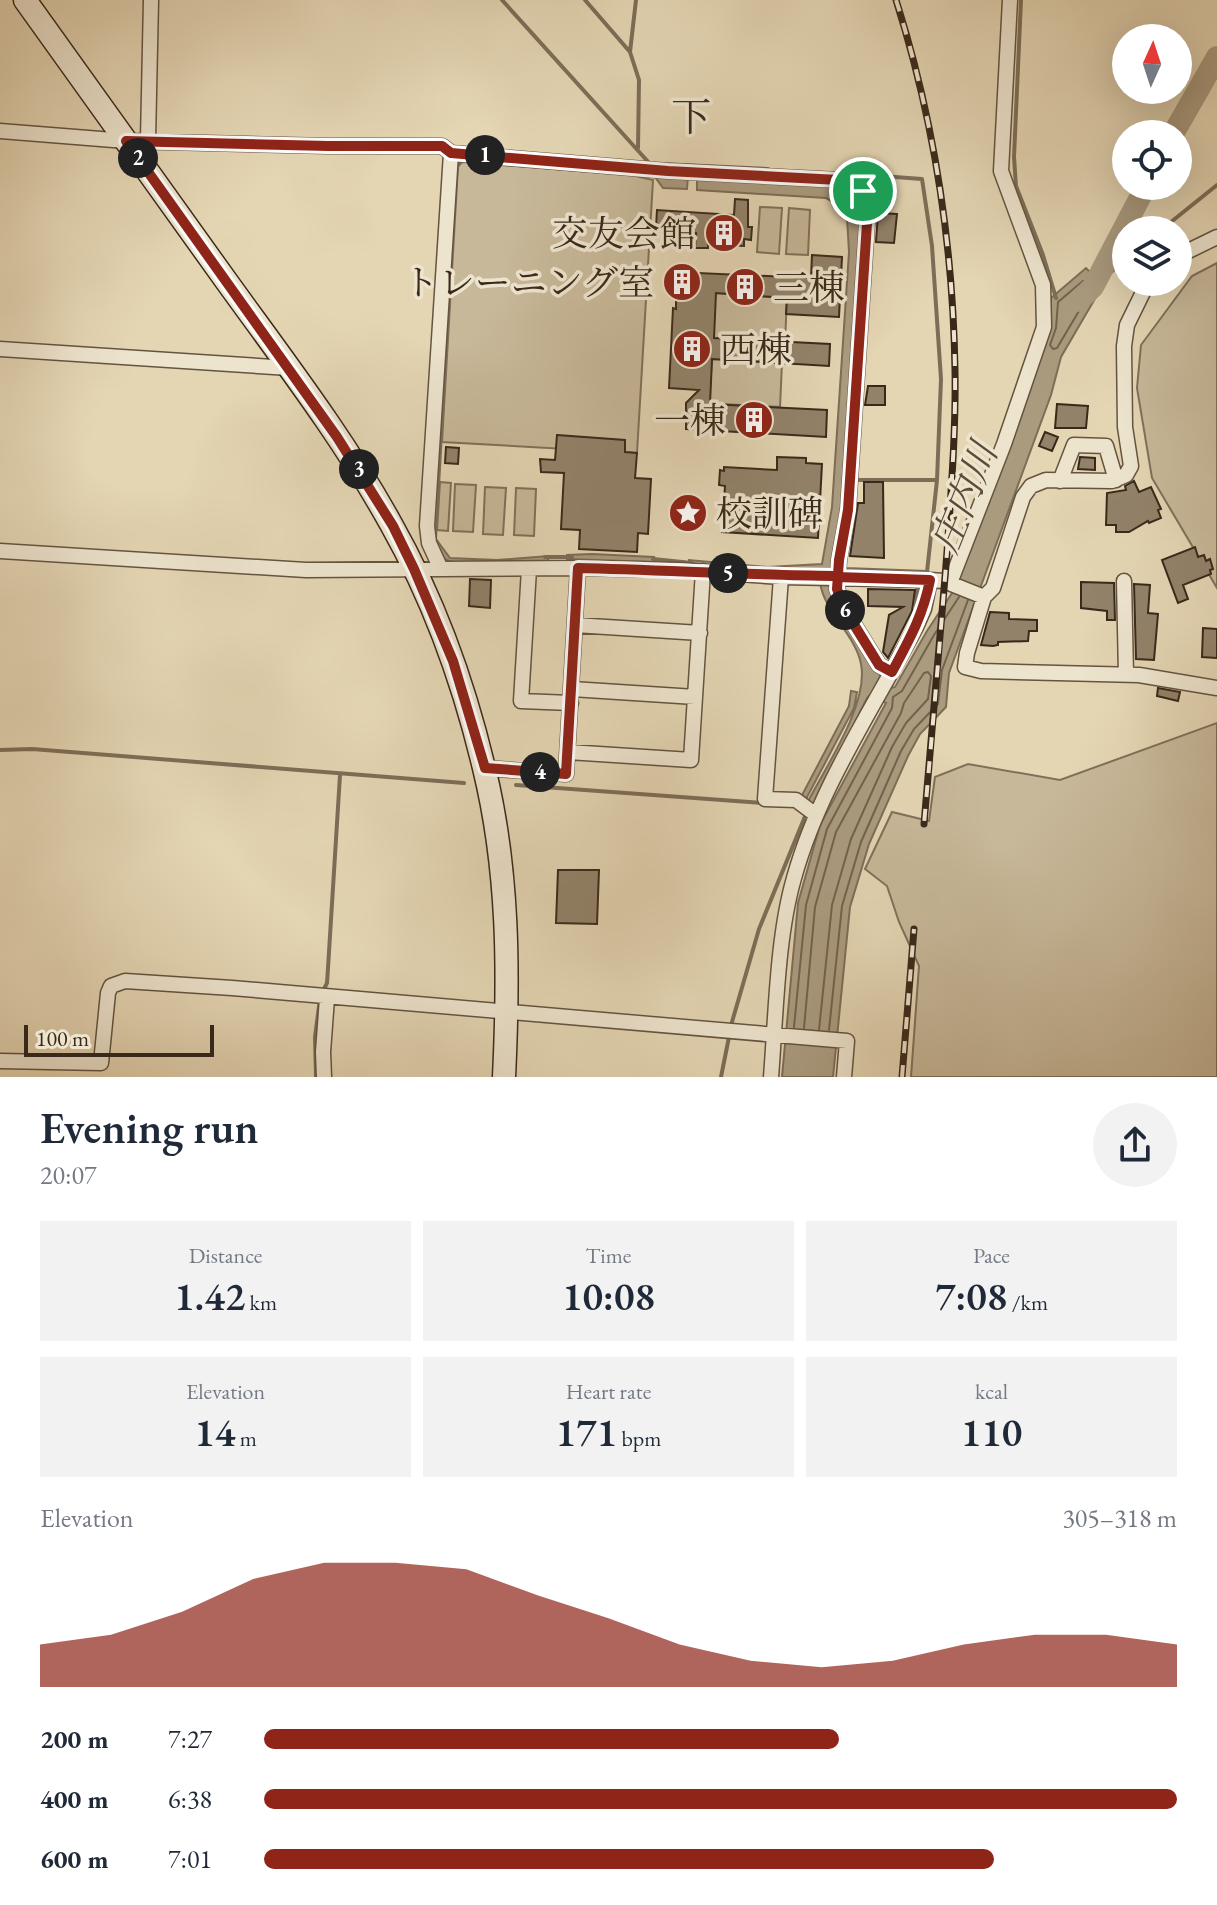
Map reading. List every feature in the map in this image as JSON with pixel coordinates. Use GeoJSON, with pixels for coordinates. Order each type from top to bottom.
{"type":"FeatureCollection","features":[{"type":"Feature","properties":{"kind":"main road"},"geometry":{"type":"LineString","coordinates":[[25,0],[137,141],[362,473],[414,569],[453,661],[485,768],[499,847],[505,901],[507,1012],[504,1077]]}},
{"type":"Feature","properties":{"kind":"street"},"geometry":{"type":"LineString","coordinates":[[137,141],[151,0]]}},
{"type":"Feature","properties":{"kind":"street"},"geometry":{"type":"LineString","coordinates":[[952,584],[1044,327],[1043,285],[1001,171],[1010,0]]}},
{"type":"Feature","properties":{"kind":"street"},"geometry":{"type":"LineString","coordinates":[[0,131],[137,141],[442,146],[451,153],[849,182],[863,191],[868,208],[848,510],[835,576],[845,610],[879,665],[888,673]]}},
{"type":"Feature","properties":{"kind":"street"},"geometry":{"type":"LineString","coordinates":[[440,567],[429,543],[427,526],[451,153]]}},
{"type":"Feature","properties":{"kind":"street"},"geometry":{"type":"LineString","coordinates":[[1192,249],[1217,237]]}},
{"type":"Feature","properties":{"kind":"street"},"geometry":{"type":"LineString","coordinates":[[1141,296],[1127,325],[1124,346],[1125,427],[1131,466],[1126,475],[1116,480],[1060,481],[1031,486],[1023,497],[993,588],[982,596],[965,667],[997,671],[1126,675],[1217,688]]}},
{"type":"Feature","properties":{"kind":"street"},"geometry":{"type":"LineString","coordinates":[[0,349],[289,368]]}},
{"type":"Feature","properties":{"kind":"street"},"geometry":{"type":"LineString","coordinates":[[1060,481],[1074,445],[1106,446],[1116,480]]}},
{"type":"Feature","properties":{"kind":"street"},"geometry":{"type":"LineString","coordinates":[[0,551],[306,570],[578,568],[930,580],[952,584],[982,596]]}},
{"type":"Feature","properties":{"kind":"street"},"geometry":{"type":"LineString","coordinates":[[485,768],[566,774],[578,568]]}},
{"type":"Feature","properties":{"kind":"street"},"geometry":{"type":"LineString","coordinates":[[529,569],[521,701],[571,696],[695,697]]}},
{"type":"Feature","properties":{"kind":"street"},"geometry":{"type":"LineString","coordinates":[[568,752],[691,760],[703,571]]}},
{"type":"Feature","properties":{"kind":"street"},"geometry":{"type":"LineString","coordinates":[[781,577],[765,799],[796,800],[812,812]]}},
{"type":"Feature","properties":{"kind":"street"},"geometry":{"type":"LineString","coordinates":[[771,1077],[788,900],[812,812],[878,699],[888,673],[924,609],[930,580]]}},
{"type":"Feature","properties":{"kind":"street"},"geometry":{"type":"LineString","coordinates":[[1124,581],[1126,675]]}},
{"type":"Feature","properties":{"kind":"street"},"geometry":{"type":"LineString","coordinates":[[575,625],[700,633]]}},
{"type":"Feature","properties":{"kind":"street"},"geometry":{"type":"LineString","coordinates":[[0,1061],[101,1063],[105,1004],[111,986],[118,982],[232,988],[843,1040],[847,1041],[844,1077]]}},
{"type":"Feature","properties":{"kind":"street"},"geometry":{"type":"LineString","coordinates":[[322,997],[324,1077]]}},
{"type":"Feature","properties":{"kind":"shaded area"},"geometry":{"type":"Polygon","coordinates":[[[462,162],[631,175],[653,180],[637,453],[442,442],[458,167],[462,162]]]}},
{"type":"Feature","properties":{"kind":"shaded area"},"geometry":{"type":"Polygon","coordinates":[[[760,207],[782,208],[779,254],[757,252],[760,207]]]}},
{"type":"Feature","properties":{"kind":"shaded area"},"geometry":{"type":"Polygon","coordinates":[[[789,208],[810,210],[808,255],[786,254],[789,208]]]}},
{"type":"Feature","properties":{"kind":"shaded area"},"geometry":{"type":"Polygon","coordinates":[[[1217,263],[1217,588],[1152,478],[1137,388],[1141,345],[1177,296],[1192,296],[1192,276],[1217,263]]]}},
{"type":"Feature","properties":{"kind":"shaded area"},"geometry":{"type":"Polygon","coordinates":[[[699,292],[787,298],[785,342],[714,338],[699,292]]]}},
{"type":"Feature","properties":{"kind":"shaded area"},"geometry":{"type":"Polygon","coordinates":[[[712,359],[782,363],[780,407],[703,403],[710,390],[712,359]]]}},
{"type":"Feature","properties":{"kind":"shaded area"},"geometry":{"type":"Polygon","coordinates":[[[440,482],[451,483],[448,531],[437,530],[440,482]]]}},
{"type":"Feature","properties":{"kind":"shaded area"},"geometry":{"type":"Polygon","coordinates":[[[455,484],[476,485],[473,532],[453,531],[455,484]]]}},
{"type":"Feature","properties":{"kind":"shaded area"},"geometry":{"type":"Polygon","coordinates":[[[485,487],[506,488],[503,535],[483,534],[485,487]]]}},
{"type":"Feature","properties":{"kind":"shaded area"},"geometry":{"type":"Polygon","coordinates":[[[516,488],[536,489],[534,536],[514,535],[516,488]]]}},
{"type":"Feature","properties":{"kind":"shaded area"},"geometry":{"type":"Polygon","coordinates":[[[1217,723],[1217,1077],[911,1077],[919,966],[887,886],[865,869],[892,812],[929,821],[935,777],[968,764],[1060,780],[1217,723]]]}},
{"type":"Feature","properties":{"kind":"water"},"geometry":{"type":"Polygon","coordinates":[[[458,157],[649,173],[647,165],[663,165],[669,175],[688,176],[687,189],[663,188],[655,177],[469,160],[462,161],[457,167],[436,539],[450,558],[497,560],[548,556],[548,561],[458,563],[444,558],[433,541],[454,160],[458,157]]]}},
{"type":"Feature","properties":{"kind":"water"},"geometry":{"type":"Polygon","coordinates":[[[697,176],[847,185],[862,200],[843,506],[833,569],[879,668],[880,677],[891,688],[895,687],[952,593],[970,552],[1048,327],[1051,298],[1086,268],[1103,285],[1061,357],[1051,395],[949,673],[946,707],[920,734],[869,844],[850,907],[833,1077],[782,1077],[798,903],[820,825],[886,703],[870,695],[867,698],[812,808],[806,805],[844,736],[862,680],[857,652],[823,595],[820,570],[769,571],[689,564],[689,560],[768,567],[822,564],[832,507],[849,252],[847,217],[839,205],[826,198],[697,190],[697,176]]]}},
{"type":"Feature","properties":{"kind":"water"},"geometry":{"type":"Polygon","coordinates":[[[567,555],[654,557],[655,562],[567,559],[567,555]]]}},
{"type":"Feature","properties":{"kind":"water"},"geometry":{"type":"Polygon","coordinates":[[[851,691],[857,692],[854,708],[805,801],[800,799],[849,706],[851,691]]]}},
{"type":"Feature","properties":{"kind":"building"},"geometry":{"type":"Polygon","coordinates":[[[735,199],[748,200],[751,240],[744,239],[744,246],[708,244],[708,248],[695,248],[696,233],[675,232],[674,247],[662,246],[663,229],[656,228],[657,210],[734,215],[735,199]]]}},
{"type":"Feature","properties":{"kind":"building"},"geometry":{"type":"Polygon","coordinates":[[[878,213],[897,214],[894,243],[876,242],[878,213]]]}},
{"type":"Feature","properties":{"kind":"building"},"geometry":{"type":"Polygon","coordinates":[[[812,255],[842,257],[839,317],[786,314],[787,298],[716,293],[714,338],[830,344],[829,366],[712,359],[710,404],[827,410],[826,437],[686,429],[686,403],[699,390],[669,388],[676,272],[811,278],[812,255]]]}},
{"type":"Feature","properties":{"kind":"building"},"geometry":{"type":"Polygon","coordinates":[[[868,386],[885,386],[885,405],[865,405],[868,386]]]}},
{"type":"Feature","properties":{"kind":"building"},"geometry":{"type":"Polygon","coordinates":[[[1057,404],[1088,406],[1086,428],[1055,428],[1057,404]]]}},
{"type":"Feature","properties":{"kind":"building"},"geometry":{"type":"Polygon","coordinates":[[[1045,432],[1058,437],[1052,451],[1039,446],[1045,432]]]}},
{"type":"Feature","properties":{"kind":"building"},"geometry":{"type":"Polygon","coordinates":[[[557,435],[625,440],[625,452],[637,453],[635,478],[651,479],[648,534],[638,533],[637,552],[579,549],[580,530],[561,529],[564,473],[541,472],[540,459],[555,460],[557,435]]]}},
{"type":"Feature","properties":{"kind":"building"},"geometry":{"type":"Polygon","coordinates":[[[446,447],[459,448],[458,464],[445,463],[446,447]]]}},
{"type":"Feature","properties":{"kind":"building"},"geometry":{"type":"Polygon","coordinates":[[[777,457],[806,458],[806,463],[822,464],[818,538],[722,532],[725,486],[719,485],[720,470],[724,471],[724,467],[777,470],[777,457]]]}},
{"type":"Feature","properties":{"kind":"building"},"geometry":{"type":"Polygon","coordinates":[[[1080,457],[1095,458],[1095,470],[1078,469],[1080,457]]]}},
{"type":"Feature","properties":{"kind":"building"},"geometry":{"type":"Polygon","coordinates":[[[1134,481],[1139,492],[1151,487],[1161,509],[1158,510],[1161,518],[1148,521],[1129,532],[1116,532],[1116,525],[1106,525],[1107,493],[1126,490],[1125,486],[1134,481]]]}},
{"type":"Feature","properties":{"kind":"building"},"geometry":{"type":"Polygon","coordinates":[[[864,482],[883,482],[884,558],[850,556],[858,503],[864,503],[864,482]]]}},
{"type":"Feature","properties":{"kind":"building"},"geometry":{"type":"Polygon","coordinates":[[[1195,547],[1198,557],[1204,555],[1206,561],[1210,559],[1213,569],[1210,570],[1211,574],[1183,585],[1188,599],[1178,603],[1162,560],[1195,547]]]}},
{"type":"Feature","properties":{"kind":"building"},"geometry":{"type":"Polygon","coordinates":[[[470,579],[491,580],[490,608],[469,606],[470,579]]]}},
{"type":"Feature","properties":{"kind":"building"},"geometry":{"type":"Polygon","coordinates":[[[1081,582],[1114,583],[1115,620],[1107,620],[1107,611],[1081,608],[1081,582]]]}},
{"type":"Feature","properties":{"kind":"building"},"geometry":{"type":"Polygon","coordinates":[[[1134,584],[1150,585],[1148,613],[1158,614],[1154,660],[1136,659],[1134,584]]]}},
{"type":"Feature","properties":{"kind":"building"},"geometry":{"type":"Polygon","coordinates":[[[868,589],[915,590],[912,611],[888,658],[883,652],[889,615],[903,607],[868,606],[868,589]]]}},
{"type":"Feature","properties":{"kind":"building"},"geometry":{"type":"Polygon","coordinates":[[[990,612],[1009,613],[1009,619],[1037,620],[1037,631],[1029,631],[1028,641],[981,645],[990,612]]]}},
{"type":"Feature","properties":{"kind":"building"},"geometry":{"type":"Polygon","coordinates":[[[1203,628],[1217,629],[1217,658],[1202,657],[1203,628]]]}},
{"type":"Feature","properties":{"kind":"building"},"geometry":{"type":"Polygon","coordinates":[[[1158,688],[1180,692],[1178,701],[1157,696],[1158,688]]]}},
{"type":"Feature","properties":{"kind":"building"},"geometry":{"type":"Polygon","coordinates":[[[558,870],[599,870],[597,924],[556,923],[558,870]]]}},
{"type":"Feature","properties":{"kind":"waterway"},"geometry":{"type":"LineString","coordinates":[[502,0],[651,165]]}},
{"type":"Feature","properties":{"kind":"waterway"},"geometry":{"type":"LineString","coordinates":[[585,0],[630,52]]}},
{"type":"Feature","properties":{"kind":"waterway"},"geometry":{"type":"LineString","coordinates":[[636,0],[630,52],[639,80],[638,148]]}},
{"type":"Feature","properties":{"kind":"waterway"},"geometry":{"type":"LineString","coordinates":[[1021,0],[1014,157],[1016,186],[1056,298]]}},
{"type":"Feature","properties":{"kind":"waterway","name":"庄内川"},"geometry":{"type":"LineString","coordinates":[[1181,120],[1217,57]]}},
{"type":"Feature","properties":{"kind":"waterway"},"geometry":{"type":"LineString","coordinates":[[661,164],[768,169]]}},
{"type":"Feature","properties":{"kind":"waterway"},"geometry":{"type":"LineString","coordinates":[[840,173],[922,179],[932,246],[941,379],[937,480],[927,572],[846,569],[843,564]]}},
{"type":"Feature","properties":{"kind":"waterway"},"geometry":{"type":"LineString","coordinates":[[874,208],[876,176]]}},
{"type":"Feature","properties":{"kind":"waterway"},"geometry":{"type":"LineString","coordinates":[[1178,216],[1217,185]]}},
{"type":"Feature","properties":{"kind":"waterway","name":"庄内川"},"geometry":{"type":"LineString","coordinates":[[1078,301],[1093,287],[1139,200]]}},
{"type":"Feature","properties":{"kind":"waterway"},"geometry":{"type":"LineString","coordinates":[[1097,284],[1112,271]]}},
{"type":"Feature","properties":{"kind":"waterway"},"geometry":{"type":"LineString","coordinates":[[856,480],[937,480]]}},
{"type":"Feature","properties":{"kind":"waterway"},"geometry":{"type":"LineString","coordinates":[[545,557],[572,557]]}},
{"type":"Feature","properties":{"kind":"waterway"},"geometry":{"type":"LineString","coordinates":[[653,559],[692,563]]}},
{"type":"Feature","properties":{"kind":"waterway"},"geometry":{"type":"LineString","coordinates":[[915,615],[918,584]]}},
{"type":"Feature","properties":{"kind":"waterway"},"geometry":{"type":"LineString","coordinates":[[0,750],[32,749],[464,783]]}},
{"type":"Feature","properties":{"kind":"waterway"},"geometry":{"type":"LineString","coordinates":[[323,991],[327,983],[340,775]]}},
{"type":"Feature","properties":{"kind":"waterway"},"geometry":{"type":"LineString","coordinates":[[516,785],[763,803]]}},
{"type":"Feature","properties":{"kind":"waterway"},"geometry":{"type":"LineString","coordinates":[[721,1077],[732,1022],[759,929],[806,814]]}},
{"type":"Feature","properties":{"kind":"waterway"},"geometry":{"type":"LineString","coordinates":[[316,1077],[315,1037],[320,999]]}},
{"type":"Feature","properties":{"kind":"railway"},"geometry":{"type":"LineString","coordinates":[[896,0],[931,137],[945,230],[953,323],[955,393],[952,484],[924,824]]}},
{"type":"Feature","properties":{"kind":"railway"},"geometry":{"type":"LineString","coordinates":[[902,1077],[914,929]]}},
{"type":"Feature","properties":{"kind":"place","name":"交友会館"},"geometry":{"type":"Point","coordinates":[724,233]}},
{"type":"Feature","properties":{"kind":"place","name":"トレーニング室"},"geometry":{"type":"Point","coordinates":[682,282]}},
{"type":"Feature","properties":{"kind":"place","name":"三棟"},"geometry":{"type":"Point","coordinates":[745,287]}},
{"type":"Feature","properties":{"kind":"place","name":"西棟"},"geometry":{"type":"Point","coordinates":[692,349]}},
{"type":"Feature","properties":{"kind":"place","name":"一棟"},"geometry":{"type":"Point","coordinates":[754,420]}},
{"type":"Feature","properties":{"kind":"place","name":"校訓碑"},"geometry":{"type":"Point","coordinates":[688,513]}},
{"type":"Feature","properties":{"kind":"district","name":"下"},"geometry":{"type":"Point","coordinates":[691,117]}},
{"type":"Feature","properties":{"kind":"route"},"geometry":{"type":"LineString","coordinates":[[863,191],[839,180],[668,171],[451,153],[442,146],[126,141],[362,473],[393,526],[453,661],[485,768],[566,774],[578,568],[678,570],[781,577],[834,576],[836,577],[930,580],[924,609],[916,627],[892,672],[879,665],[845,610],[837,589],[836,577],[848,510],[868,208],[863,191]]}}]}
